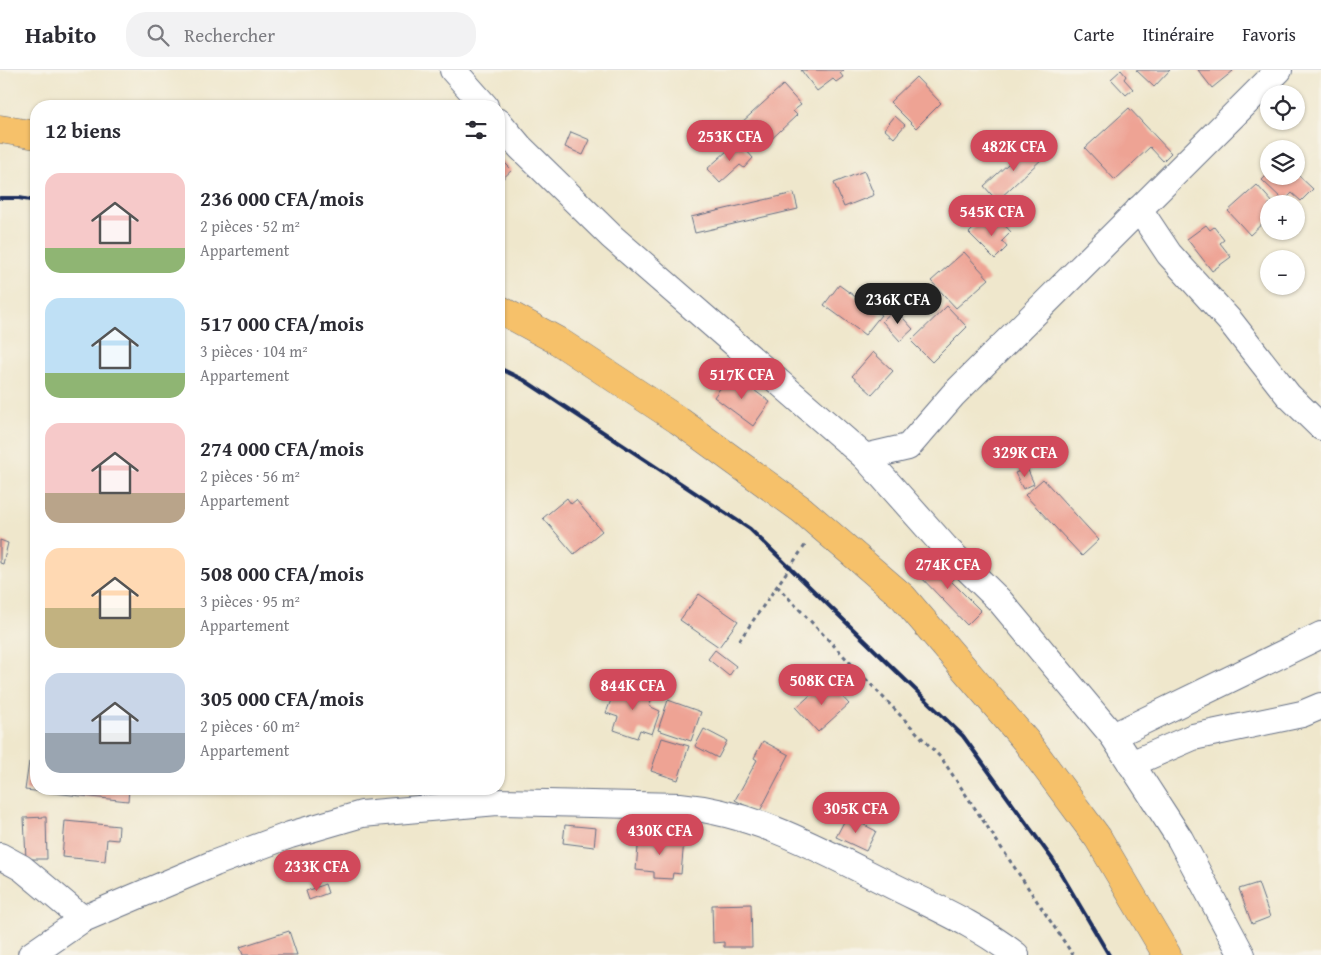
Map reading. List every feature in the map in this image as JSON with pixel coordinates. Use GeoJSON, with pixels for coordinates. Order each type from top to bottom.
{"type":"FeatureCollection","features":[{"type":"Feature","properties":{"kind":"main road"},"geometry":{"type":"LineString","coordinates":[[0,130],[30,134]]}},
{"type":"Feature","properties":{"kind":"main road"},"geometry":{"type":"LineString","coordinates":[[505,312],[558,341],[678,420],[820,525],[903,597],[1026,741],[1098,838],[1167,955]]}},
{"type":"Feature","properties":{"kind":"street"},"geometry":{"type":"LineString","coordinates":[[453,70],[480,100]]}},
{"type":"Feature","properties":{"kind":"street"},"geometry":{"type":"LineString","coordinates":[[865,457],[908,448],[954,395],[1279,70]]}},
{"type":"Feature","properties":{"kind":"street"},"geometry":{"type":"LineString","coordinates":[[505,129],[520,147],[612,237],[865,457],[945,547],[1000,601],[1113,736],[1180,840],[1242,955]]}},
{"type":"Feature","properties":{"kind":"street"},"geometry":{"type":"LineString","coordinates":[[1139,209],[1169,254],[1230,321],[1288,395],[1321,426]]}},
{"type":"Feature","properties":{"kind":"street"},"geometry":{"type":"LineString","coordinates":[[1113,736],[1321,635]]}},
{"type":"Feature","properties":{"kind":"street"},"geometry":{"type":"LineString","coordinates":[[1131,764],[1193,736],[1302,714],[1321,706]]}},
{"type":"Feature","properties":{"kind":"street"},"geometry":{"type":"LineString","coordinates":[[31,955],[82,919],[215,863],[290,835],[362,814],[497,802],[610,803],[707,809],[788,833],[963,920],[1007,953]]}},
{"type":"Feature","properties":{"kind":"street"},"geometry":{"type":"LineString","coordinates":[[0,856],[22,868],[82,919]]}},
{"type":"Feature","properties":{"kind":"path"},"geometry":{"type":"LineString","coordinates":[[739,641],[820,525]]}},
{"type":"Feature","properties":{"kind":"path"},"geometry":{"type":"LineString","coordinates":[[777,586],[942,759],[1073,955]]}},
{"type":"Feature","properties":{"kind":"building"},"geometry":{"type":"Polygon","coordinates":[[[801,70],[844,70],[840,73],[843,77],[836,82],[833,79],[817,91],[801,70]]]}},
{"type":"Feature","properties":{"kind":"building"},"geometry":{"type":"Polygon","coordinates":[[[1121,70],[1126,76],[1124,79],[1133,89],[1126,95],[1111,79],[1121,70]]]}},
{"type":"Feature","properties":{"kind":"building"},"geometry":{"type":"Polygon","coordinates":[[[1136,70],[1170,70],[1154,87],[1136,70]]]}},
{"type":"Feature","properties":{"kind":"building"},"geometry":{"type":"Polygon","coordinates":[[[1198,70],[1232,70],[1233,71],[1212,88],[1198,70]]]}},
{"type":"Feature","properties":{"kind":"building"},"geometry":{"type":"Polygon","coordinates":[[[916,77],[941,103],[916,128],[890,102],[916,77]]]}},
{"type":"Feature","properties":{"kind":"building"},"geometry":{"type":"Polygon","coordinates":[[[783,85],[801,105],[793,111],[797,115],[763,147],[741,123],[783,85]]]}},
{"type":"Feature","properties":{"kind":"building"},"geometry":{"type":"Polygon","coordinates":[[[1129,108],[1171,153],[1163,161],[1150,147],[1115,180],[1085,148],[1129,108]]]}},
{"type":"Feature","properties":{"kind":"building"},"geometry":{"type":"Polygon","coordinates":[[[895,116],[905,125],[894,138],[884,129],[895,116]]]}},
{"type":"Feature","properties":{"kind":"building"},"geometry":{"type":"Polygon","coordinates":[[[571,132],[590,140],[583,155],[565,147],[571,132]]]}},
{"type":"Feature","properties":{"kind":"building"},"geometry":{"type":"Polygon","coordinates":[[[738,141],[753,158],[744,168],[740,165],[720,183],[707,169],[738,141]]]}},
{"type":"Feature","properties":{"kind":"building"},"geometry":{"type":"Polygon","coordinates":[[[1031,143],[1044,157],[997,201],[984,186],[1031,143]]]}},
{"type":"Feature","properties":{"kind":"building"},"geometry":{"type":"Polygon","coordinates":[[[505,163],[512,170],[505,176],[505,163]]]}},
{"type":"Feature","properties":{"kind":"building"},"geometry":{"type":"Polygon","coordinates":[[[864,171],[874,195],[844,207],[834,183],[864,171]]]}},
{"type":"Feature","properties":{"kind":"building"},"geometry":{"type":"Polygon","coordinates":[[[1305,181],[1313,189],[1305,197],[1305,195],[1294,195],[1292,193],[1290,195],[1278,195],[1267,185],[1305,185],[1305,181]]]}},
{"type":"Feature","properties":{"kind":"building"},"geometry":{"type":"Polygon","coordinates":[[[1257,185],[1266,195],[1260,195],[1260,226],[1250,235],[1228,211],[1257,185]]]}},
{"type":"Feature","properties":{"kind":"building"},"geometry":{"type":"Polygon","coordinates":[[[794,193],[798,209],[695,233],[691,217],[794,193]]]}},
{"type":"Feature","properties":{"kind":"building"},"geometry":{"type":"Polygon","coordinates":[[[996,216],[1011,232],[1002,241],[1007,247],[995,259],[969,233],[980,222],[985,228],[996,216]]]}},
{"type":"Feature","properties":{"kind":"building"},"geometry":{"type":"Polygon","coordinates":[[[1206,225],[1210,230],[1214,227],[1224,240],[1220,243],[1231,257],[1212,271],[1187,239],[1206,225]]]}},
{"type":"Feature","properties":{"kind":"building"},"geometry":{"type":"Polygon","coordinates":[[[964,252],[989,279],[956,308],[931,281],[964,252]]]}},
{"type":"Feature","properties":{"kind":"building"},"geometry":{"type":"Polygon","coordinates":[[[839,285],[881,315],[865,335],[824,305],[839,285]]]}},
{"type":"Feature","properties":{"kind":"building"},"geometry":{"type":"Polygon","coordinates":[[[947,306],[967,327],[932,362],[911,341],[947,306]]]}},
{"type":"Feature","properties":{"kind":"building"},"geometry":{"type":"Polygon","coordinates":[[[895,309],[913,329],[900,341],[882,321],[895,309]]]}},
{"type":"Feature","properties":{"kind":"building"},"geometry":{"type":"Polygon","coordinates":[[[873,352],[893,371],[872,394],[852,376],[873,352]]]}},
{"type":"Feature","properties":{"kind":"building"},"geometry":{"type":"Polygon","coordinates":[[[731,373],[770,402],[753,426],[714,397],[731,373]]]}},
{"type":"Feature","properties":{"kind":"building"},"geometry":{"type":"Polygon","coordinates":[[[1027,468],[1034,484],[1023,489],[1015,473],[1027,468]]]}},
{"type":"Feature","properties":{"kind":"building"},"geometry":{"type":"Polygon","coordinates":[[[1043,479],[1099,540],[1082,556],[1025,495],[1043,479]]]}},
{"type":"Feature","properties":{"kind":"building"},"geometry":{"type":"Polygon","coordinates":[[[567,498],[571,504],[576,500],[602,531],[574,554],[543,518],[567,498]]]}},
{"type":"Feature","properties":{"kind":"building"},"geometry":{"type":"Polygon","coordinates":[[[0,540],[8,543],[3,564],[0,563],[0,540]]]}},
{"type":"Feature","properties":{"kind":"building"},"geometry":{"type":"Polygon","coordinates":[[[934,556],[955,578],[951,581],[981,611],[967,625],[917,573],[934,556]]]}},
{"type":"Feature","properties":{"kind":"building"},"geometry":{"type":"Polygon","coordinates":[[[699,594],[738,621],[719,647],[680,620],[699,594]]]}},
{"type":"Feature","properties":{"kind":"building"},"geometry":{"type":"Polygon","coordinates":[[[715,650],[736,666],[729,676],[708,659],[715,650]]]}},
{"type":"Feature","properties":{"kind":"building"},"geometry":{"type":"Polygon","coordinates":[[[827,680],[849,704],[818,732],[796,708],[827,680]]]}},
{"type":"Feature","properties":{"kind":"building"},"geometry":{"type":"Polygon","coordinates":[[[618,682],[654,695],[649,706],[660,711],[652,734],[640,730],[637,738],[614,730],[618,717],[606,713],[618,682]]]}},
{"type":"Feature","properties":{"kind":"building"},"geometry":{"type":"Polygon","coordinates":[[[668,700],[701,712],[691,741],[658,730],[668,700]]]}},
{"type":"Feature","properties":{"kind":"building"},"geometry":{"type":"Polygon","coordinates":[[[704,729],[727,741],[718,758],[695,746],[704,729]]]}},
{"type":"Feature","properties":{"kind":"building"},"geometry":{"type":"Polygon","coordinates":[[[662,738],[689,746],[678,780],[651,771],[662,738]]]}},
{"type":"Feature","properties":{"kind":"building"},"geometry":{"type":"Polygon","coordinates":[[[763,741],[789,755],[759,813],[735,800],[757,760],[754,758],[763,741]]]}},
{"type":"Feature","properties":{"kind":"building"},"geometry":{"type":"Polygon","coordinates":[[[29,762],[30,762],[30,791],[25,790],[29,762]]]}},
{"type":"Feature","properties":{"kind":"building"},"geometry":{"type":"Polygon","coordinates":[[[72,795],[128,795],[128,801],[72,795]]]}},
{"type":"Feature","properties":{"kind":"building"},"geometry":{"type":"Polygon","coordinates":[[[847,816],[876,831],[866,851],[836,837],[847,816]]]}},
{"type":"Feature","properties":{"kind":"building"},"geometry":{"type":"Polygon","coordinates":[[[46,817],[47,859],[26,859],[24,818],[46,817]]]}},
{"type":"Feature","properties":{"kind":"building"},"geometry":{"type":"Polygon","coordinates":[[[65,821],[119,826],[118,840],[107,839],[105,861],[62,857],[65,821]]]}},
{"type":"Feature","properties":{"kind":"building"},"geometry":{"type":"Polygon","coordinates":[[[565,825],[596,828],[594,847],[563,843],[565,825]]]}},
{"type":"Feature","properties":{"kind":"building"},"geometry":{"type":"Polygon","coordinates":[[[639,836],[684,840],[681,874],[673,873],[672,879],[654,878],[654,872],[636,870],[639,836]]]}},
{"type":"Feature","properties":{"kind":"building"},"geometry":{"type":"Polygon","coordinates":[[[1258,883],[1270,917],[1252,924],[1239,889],[1258,883]]]}},
{"type":"Feature","properties":{"kind":"building"},"geometry":{"type":"Polygon","coordinates":[[[325,884],[328,893],[309,900],[306,891],[325,884]]]}},
{"type":"Feature","properties":{"kind":"building"},"geometry":{"type":"Polygon","coordinates":[[[751,904],[752,947],[724,947],[724,942],[713,943],[712,905],[751,904]]]}},
{"type":"Feature","properties":{"kind":"building"},"geometry":{"type":"Polygon","coordinates":[[[289,931],[297,955],[243,955],[240,947],[289,931]]]}},
{"type":"Feature","properties":{"kind":"railway"},"geometry":{"type":"LineString","coordinates":[[0,198],[30,200]]}},
{"type":"Feature","properties":{"kind":"railway"},"geometry":{"type":"LineString","coordinates":[[505,371],[524,380],[750,529],[963,736],[1053,860],[1109,955]]}}]}
